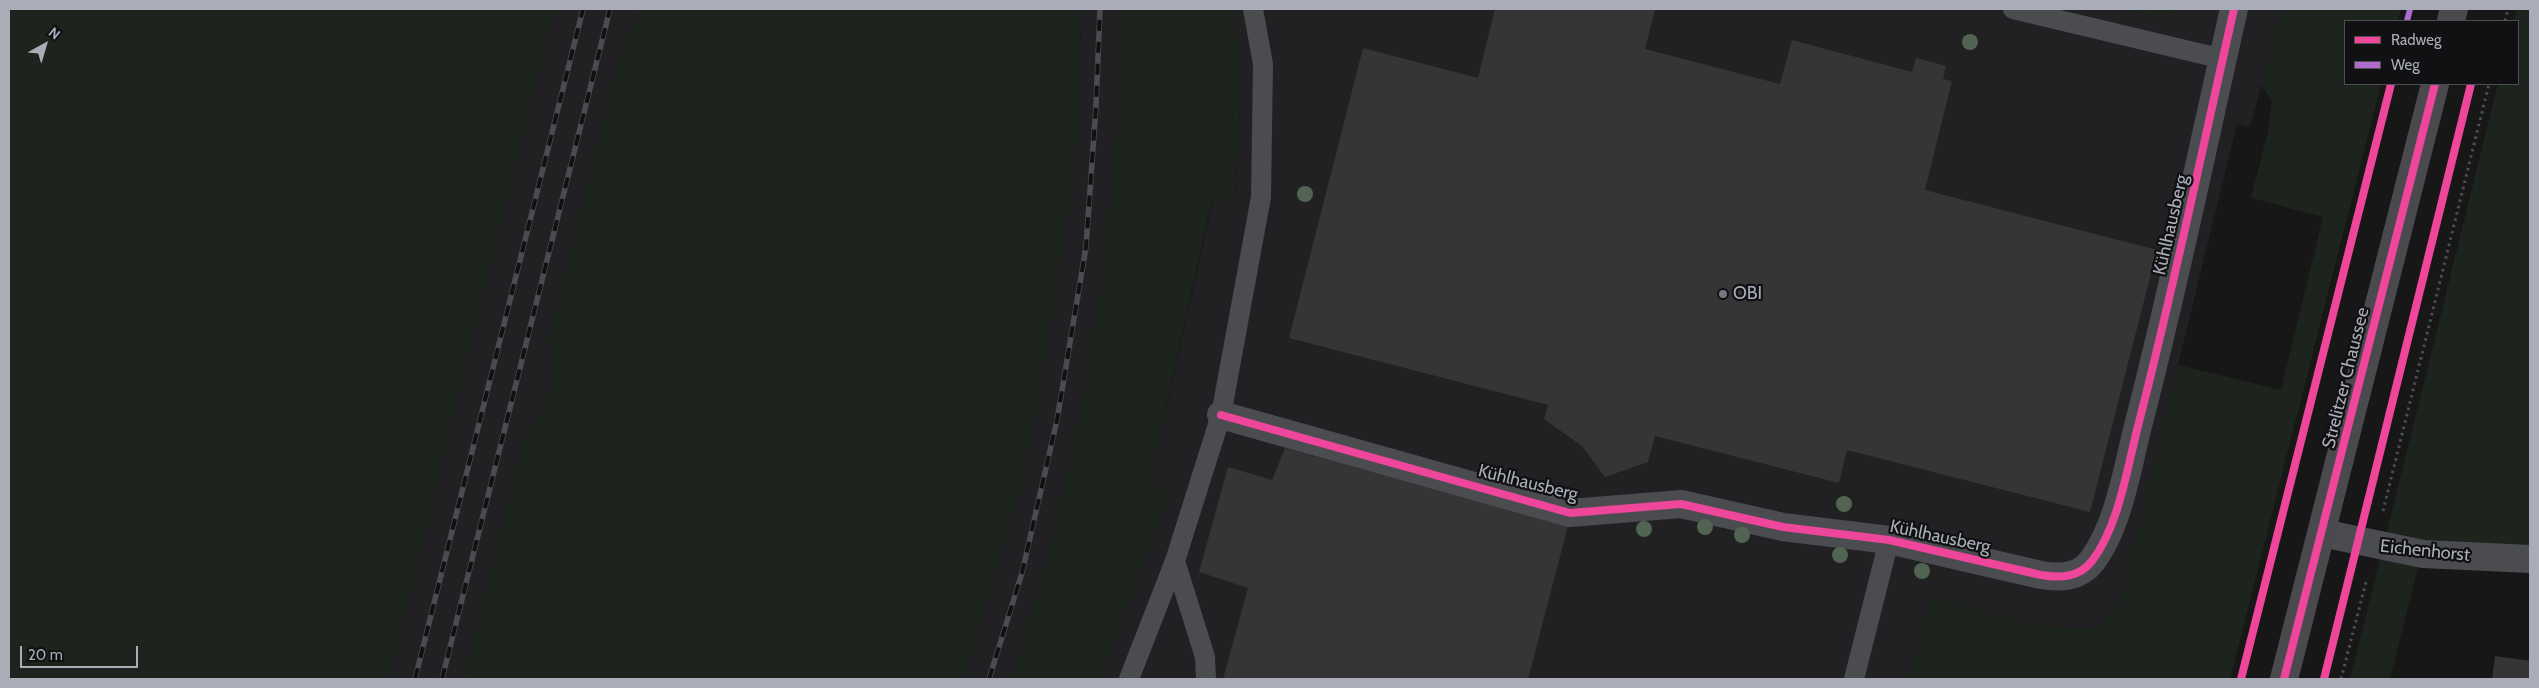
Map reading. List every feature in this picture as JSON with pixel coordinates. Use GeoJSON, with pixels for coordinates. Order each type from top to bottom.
{"type":"FeatureCollection","features":[{"type":"Feature","properties":{"kind":"main road","name":"Strelitzer Chaussee"},"geometry":{"type":"LineString","coordinates":[[2284,679],[2435,85]]}},
{"type":"Feature","properties":{"kind":"street","name":"Kühlhausberg"},"geometry":{"type":"LineString","coordinates":[[1221,415],[1570,513],[1681,504],[1783,527],[1889,540],[2058,578],[2076,575],[2091,563],[2104,543],[2117,506],[2161,336],[2234,9]]}},
{"type":"Feature","properties":{"kind":"street","name":"Eichenhorst"},"geometry":{"type":"LineString","coordinates":[[2322,533],[2375,546],[2423,554],[2530,558]]}},
{"type":"Feature","properties":{"kind":"lane"},"geometry":{"type":"LineString","coordinates":[[1129,679],[1175,561],[1221,415],[1261,198],[1263,64],[1253,9]]}},
{"type":"Feature","properties":{"kind":"lane"},"geometry":{"type":"LineString","coordinates":[[2013,9],[2223,59]]}},
{"type":"Feature","properties":{"kind":"lane","name":"Kühlhausberg"},"geometry":{"type":"LineString","coordinates":[[1854,679],[1889,540]]}},
{"type":"Feature","properties":{"kind":"lane"},"geometry":{"type":"LineString","coordinates":[[1175,561],[1205,657],[1206,679]]}},
{"type":"Feature","properties":{"kind":"path"},"geometry":{"type":"LineString","coordinates":[[2341,679],[2489,85]]}},
{"type":"Feature","properties":{"kind":"shaded area"},"geometry":{"type":"Polygon","coordinates":[[[9,9],[554,9],[389,679],[9,679],[9,9]]]}},
{"type":"Feature","properties":{"kind":"shaded area"},"geometry":{"type":"Polygon","coordinates":[[[554,9],[643,9],[623,43],[548,337],[553,374],[545,406],[523,438],[463,679],[389,679],[554,9]]]}},
{"type":"Feature","properties":{"kind":"shaded area"},"geometry":{"type":"Polygon","coordinates":[[[643,9],[1080,9],[1082,106],[1064,240],[1037,411],[1020,492],[963,679],[463,679],[523,438],[545,406],[553,374],[548,337],[623,43],[643,9]]]}},
{"type":"Feature","properties":{"kind":"shaded area"},"geometry":{"type":"Polygon","coordinates":[[[1080,9],[1120,9],[1117,106],[1106,248],[1078,424],[1042,578],[1011,679],[963,679],[1020,492],[1064,240],[1082,106],[1080,9]]]}},
{"type":"Feature","properties":{"kind":"shaded area"},"geometry":{"type":"Polygon","coordinates":[[[1120,9],[1232,9],[1242,66],[1235,198],[1212,200],[1150,480],[1171,494],[1099,679],[1011,679],[1042,578],[1078,424],[1106,248],[1117,106],[1120,9]]]}},
{"type":"Feature","properties":{"kind":"shaded area"},"geometry":{"type":"Polygon","coordinates":[[[1232,9],[2282,9],[2250,127],[2237,124],[2120,601],[2098,628],[2038,626],[1930,597],[1908,679],[1099,679],[1171,494],[1150,480],[1213,200],[1235,198],[1242,66],[1232,9]]]}},
{"type":"Feature","properties":{"kind":"shaded area"},"geometry":{"type":"Polygon","coordinates":[[[2119,9],[2186,9],[2178,12],[2153,14],[2119,9]]]}},
{"type":"Feature","properties":{"kind":"shaded area"},"geometry":{"type":"Polygon","coordinates":[[[2282,9],[2401,9],[2397,20],[2344,20],[2344,85],[2381,85],[2230,679],[1908,679],[1930,597],[2038,626],[2098,628],[2120,601],[2178,365],[2281,390],[2323,217],[2251,198],[2268,131],[2272,100],[2261,85],[2282,9]]]}},
{"type":"Feature","properties":{"kind":"shaded area"},"geometry":{"type":"Polygon","coordinates":[[[2517,9],[2530,9],[2530,547],[2425,543],[2386,535],[2498,85],[2519,85],[2519,20],[2514,20],[2517,9]]]}},
{"type":"Feature","properties":{"kind":"shaded area"},"geometry":{"type":"Polygon","coordinates":[[[2380,559],[2418,566],[2390,679],[2350,679],[2380,559]]]}},
{"type":"Feature","properties":{"kind":"building","name":"OBI"},"geometry":{"type":"Polygon","coordinates":[[[1495,9],[1655,9],[1645,49],[1780,84],[1792,40],[1912,72],[1916,58],[1946,66],[1943,79],[1952,81],[1925,190],[2157,250],[2090,512],[1847,450],[1839,483],[1655,436],[1648,462],[1605,477],[1582,446],[1544,419],[1548,405],[1289,338],[1363,48],[1478,78],[1495,9]]]}},
{"type":"Feature","properties":{"kind":"building"},"geometry":{"type":"Polygon","coordinates":[[[1285,448],[1568,526],[1528,679],[1223,679],[1248,588],[1199,572],[1228,467],[1272,480],[1285,448]]]}},
{"type":"Feature","properties":{"kind":"building"},"geometry":{"type":"Polygon","coordinates":[[[2495,656],[2530,661],[2530,679],[2492,679],[2495,656]]]}},
{"type":"Feature","properties":{"kind":"railway"},"geometry":{"type":"LineString","coordinates":[[415,679],[583,9]]}},
{"type":"Feature","properties":{"kind":"railway"},"geometry":{"type":"LineString","coordinates":[[442,679],[610,9]]}},
{"type":"Feature","properties":{"kind":"railway"},"geometry":{"type":"LineString","coordinates":[[989,679],[1022,573],[1057,420],[1086,247],[1096,106],[1100,9]]}},
{"type":"Feature","properties":{"kind":"marked path"},"geometry":{"type":"LineString","coordinates":[[2407,20],[2410,9]]}},
{"type":"Feature","properties":{"kind":"cycle path"},"geometry":{"type":"LineString","coordinates":[[1221,415],[1570,513],[1681,504],[1783,527],[1889,540],[2041,575],[2069,576],[2075,574],[2087,567],[2102,546],[2110,529],[2122,492],[2177,265],[2234,9]]}},
{"type":"Feature","properties":{"kind":"cycle path"},"geometry":{"type":"LineString","coordinates":[[2241,679],[2391,85]]}},
{"type":"Feature","properties":{"kind":"cycle path"},"geometry":{"type":"LineString","coordinates":[[2284,679],[2435,85]]}},
{"type":"Feature","properties":{"kind":"cycle path"},"geometry":{"type":"LineString","coordinates":[[2324,679],[2471,85]]}},
{"type":"Feature","properties":{"kind":"place","name":"OBI"},"geometry":{"type":"Point","coordinates":[1723,294]}}]}
